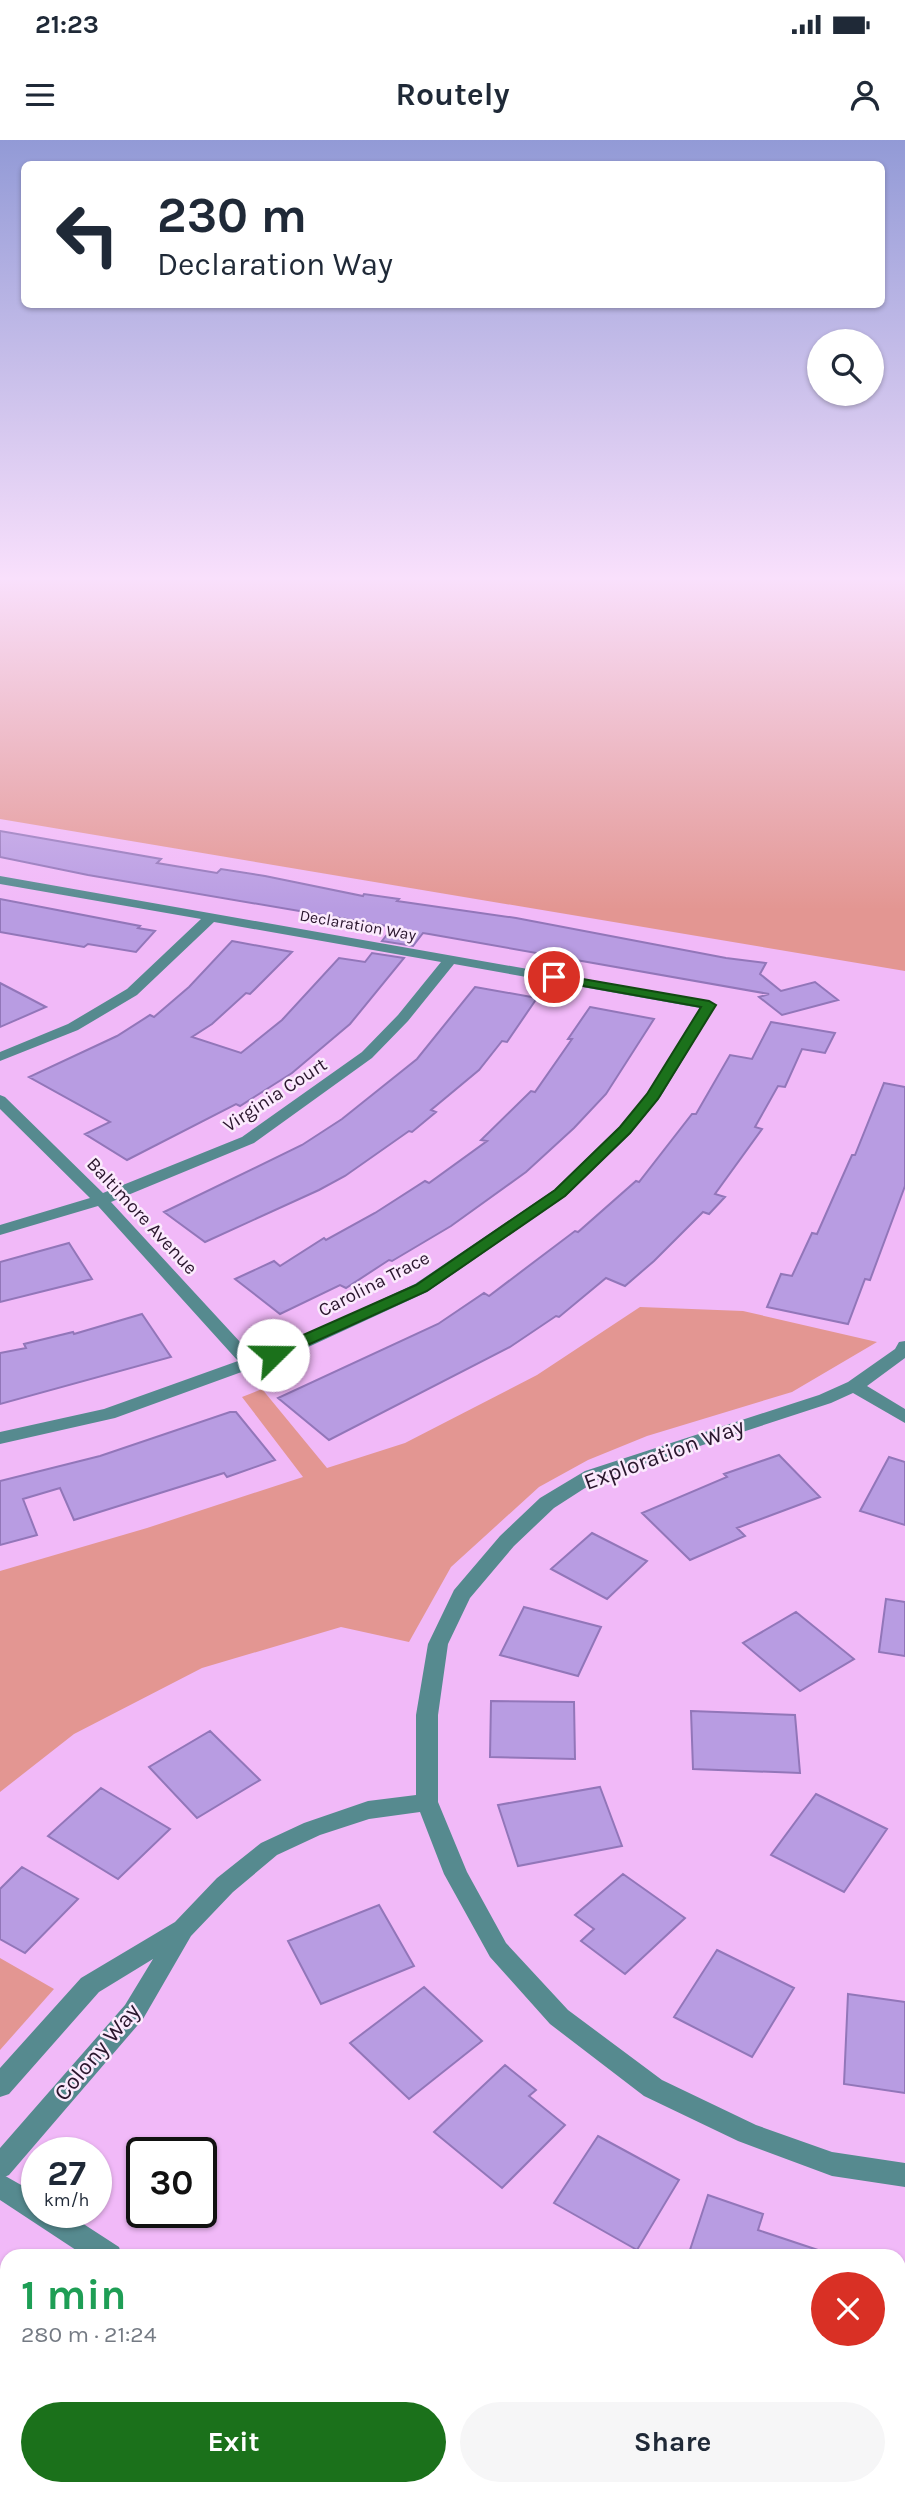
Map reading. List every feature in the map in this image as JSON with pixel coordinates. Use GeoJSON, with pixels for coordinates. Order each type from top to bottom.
{"type":"FeatureCollection","features":[{"type":"Feature","properties":{"kind":"street","name":"Declaration Way"},"geometry":{"type":"LineString","coordinates":[[0,880],[709,1005]]}},
{"type":"Feature","properties":{"kind":"street"},"geometry":{"type":"LineString","coordinates":[[0,1057],[73,1027],[132,992],[211,917]]}},
{"type":"Feature","properties":{"kind":"street","name":"Virginia Court"},"geometry":{"type":"LineString","coordinates":[[0,1230],[101,1200],[248,1140],[367,1055],[403,1018],[451,959]]}},
{"type":"Feature","properties":{"kind":"street","name":"Carolina Trace"},"geometry":{"type":"LineString","coordinates":[[0,1438],[108,1414],[296,1346],[421,1288],[560,1193],[625,1130],[653,1096],[709,1005]]}},
{"type":"Feature","properties":{"kind":"street","name":"Baltimore Avenue"},"geometry":{"type":"LineString","coordinates":[[0,1100],[101,1200],[250,1363]]}},
{"type":"Feature","properties":{"kind":"street","name":"Exploration Way"},"geometry":{"type":"LineString","coordinates":[[905,1346],[902,1352],[854,1386],[825,1399],[592,1475],[547,1503],[507,1541],[461,1595],[438,1644],[427,1715],[426,1802],[456,1874],[498,1950],[559,2017],[653,2088],[747,2133],[832,2164],[905,2175]]}},
{"type":"Feature","properties":{"kind":"street"},"geometry":{"type":"LineString","coordinates":[[854,1386],[905,1416]]}},
{"type":"Feature","properties":{"kind":"street","name":"Colony Way"},"geometry":{"type":"LineString","coordinates":[[0,2167],[134,2012],[183,1929],[225,1885],[269,1850],[312,1829],[368,1810],[426,1802]]}},
{"type":"Feature","properties":{"kind":"street","name":"Colony Way"},"geometry":{"type":"LineString","coordinates":[[0,2086],[90,1985],[183,1929]]}},
{"type":"Feature","properties":{"kind":"street"},"geometry":{"type":"LineString","coordinates":[[0,2185],[21,2199]]}},
{"type":"Feature","properties":{"kind":"street"},"geometry":{"type":"LineString","coordinates":[[66,2228],[98,2249]]}},
{"type":"Feature","properties":{"kind":"shaded area"},"geometry":{"type":"Polygon","coordinates":[[[0,690],[905,690],[905,971],[0,819],[0,690]]]}},
{"type":"Feature","properties":{"kind":"shaded area"},"geometry":{"type":"Polygon","coordinates":[[[640,1307],[743,1311],[877,1342],[792,1392],[647,1436],[588,1460],[539,1487],[451,1567],[409,1642],[341,1627],[202,1668],[74,1734],[0,1792],[0,1571],[147,1528],[303,1477],[242,1397],[262,1389],[327,1468],[405,1443],[537,1375],[640,1307]]]}},
{"type":"Feature","properties":{"kind":"shaded area"},"geometry":{"type":"Polygon","coordinates":[[[0,1958],[54,1989],[0,2050],[0,1958]]]}},
{"type":"Feature","properties":{"kind":"building"},"geometry":{"type":"Polygon","coordinates":[[[0,831],[161,859],[157,863],[217,873],[221,869],[265,876],[363,896],[399,899],[397,901],[516,918],[726,958],[766,963],[760,974],[781,991],[815,982],[838,1000],[782,1015],[759,997],[769,994],[423,933],[413,946],[382,941],[393,927],[88,875],[0,857],[0,831]]]}},
{"type":"Feature","properties":{"kind":"building"},"geometry":{"type":"Polygon","coordinates":[[[0,899],[155,931],[136,952],[88,944],[84,947],[0,932],[0,899]]]}},
{"type":"Feature","properties":{"kind":"building"},"geometry":{"type":"Polygon","coordinates":[[[232,941],[292,952],[250,994],[246,993],[212,1024],[192,1037],[241,1053],[282,1020],[339,958],[365,962],[372,953],[404,958],[350,1024],[292,1073],[240,1106],[236,1104],[127,1160],[85,1134],[110,1122],[29,1077],[117,1036],[150,1015],[154,1017],[189,987],[232,941]]]}},
{"type":"Feature","properties":{"kind":"building"},"geometry":{"type":"Polygon","coordinates":[[[0,983],[25,996],[46,1007],[0,1027],[0,983]]]}},
{"type":"Feature","properties":{"kind":"building"},"geometry":{"type":"Polygon","coordinates":[[[475,987],[537,998],[507,1042],[502,1041],[479,1070],[431,1110],[436,1112],[412,1132],[409,1131],[345,1176],[319,1190],[205,1242],[164,1212],[302,1145],[342,1119],[417,1059],[475,987]]]}},
{"type":"Feature","properties":{"kind":"building"},"geometry":{"type":"Polygon","coordinates":[[[590,1007],[654,1019],[606,1094],[526,1172],[451,1226],[392,1261],[389,1260],[346,1288],[340,1285],[280,1314],[235,1279],[274,1261],[280,1266],[324,1238],[326,1240],[375,1213],[425,1181],[429,1183],[487,1141],[481,1140],[531,1091],[535,1092],[572,1039],[568,1039],[590,1007]]]}},
{"type":"Feature","properties":{"kind":"building"},"geometry":{"type":"Polygon","coordinates":[[[771,1022],[835,1033],[825,1053],[802,1049],[785,1087],[778,1086],[755,1127],[762,1129],[715,1194],[725,1197],[709,1214],[703,1212],[625,1286],[606,1278],[559,1317],[556,1316],[510,1347],[329,1440],[278,1398],[438,1324],[484,1293],[489,1296],[575,1231],[578,1232],[636,1181],[639,1182],[692,1114],[696,1114],[730,1055],[752,1059],[771,1022]]]}},
{"type":"Feature","properties":{"kind":"building"},"geometry":{"type":"Polygon","coordinates":[[[884,1083],[905,1087],[905,1186],[870,1280],[865,1279],[848,1324],[767,1307],[781,1274],[792,1276],[812,1233],[817,1234],[852,1155],[855,1155],[884,1083]]]}},
{"type":"Feature","properties":{"kind":"building"},"geometry":{"type":"Polygon","coordinates":[[[69,1243],[92,1279],[0,1302],[0,1262],[69,1243]]]}},
{"type":"Feature","properties":{"kind":"building"},"geometry":{"type":"Polygon","coordinates":[[[142,1314],[171,1357],[0,1404],[0,1353],[26,1348],[24,1344],[73,1332],[74,1334],[142,1314]]]}},
{"type":"Feature","properties":{"kind":"building"},"geometry":{"type":"Polygon","coordinates":[[[236,1412],[275,1460],[227,1477],[224,1473],[74,1520],[60,1488],[23,1499],[37,1535],[0,1545],[0,1481],[100,1456],[236,1412]]]}},
{"type":"Feature","properties":{"kind":"building"},"geometry":{"type":"Polygon","coordinates":[[[779,1455],[820,1497],[737,1528],[745,1536],[690,1560],[642,1513],[727,1477],[724,1474],[779,1455]]]}},
{"type":"Feature","properties":{"kind":"building"},"geometry":{"type":"Polygon","coordinates":[[[889,1457],[905,1462],[905,1525],[860,1511],[889,1457]]]}},
{"type":"Feature","properties":{"kind":"building"},"geometry":{"type":"Polygon","coordinates":[[[592,1533],[647,1561],[607,1599],[551,1569],[592,1533]]]}},
{"type":"Feature","properties":{"kind":"building"},"geometry":{"type":"Polygon","coordinates":[[[886,1599],[905,1602],[905,1656],[879,1652],[886,1599]]]}},
{"type":"Feature","properties":{"kind":"building"},"geometry":{"type":"Polygon","coordinates":[[[524,1607],[601,1627],[578,1676],[500,1655],[524,1607]]]}},
{"type":"Feature","properties":{"kind":"building"},"geometry":{"type":"Polygon","coordinates":[[[796,1612],[854,1659],[800,1691],[743,1643],[796,1612]]]}},
{"type":"Feature","properties":{"kind":"building"},"geometry":{"type":"Polygon","coordinates":[[[491,1701],[574,1702],[575,1759],[490,1757],[491,1701]]]}},
{"type":"Feature","properties":{"kind":"building"},"geometry":{"type":"Polygon","coordinates":[[[691,1711],[795,1715],[800,1773],[693,1769],[691,1711]]]}},
{"type":"Feature","properties":{"kind":"building"},"geometry":{"type":"Polygon","coordinates":[[[210,1731],[260,1780],[197,1818],[149,1767],[210,1731]]]}},
{"type":"Feature","properties":{"kind":"building"},"geometry":{"type":"Polygon","coordinates":[[[600,1787],[622,1846],[518,1866],[498,1805],[600,1787]]]}},
{"type":"Feature","properties":{"kind":"building"},"geometry":{"type":"Polygon","coordinates":[[[101,1788],[170,1829],[118,1879],[48,1836],[101,1788]]]}},
{"type":"Feature","properties":{"kind":"building"},"geometry":{"type":"Polygon","coordinates":[[[816,1794],[887,1829],[844,1892],[771,1855],[816,1794]]]}},
{"type":"Feature","properties":{"kind":"building"},"geometry":{"type":"Polygon","coordinates":[[[22,1867],[78,1899],[25,1953],[0,1939],[0,1889],[22,1867]]]}},
{"type":"Feature","properties":{"kind":"building"},"geometry":{"type":"Polygon","coordinates":[[[623,1874],[685,1918],[625,1974],[581,1941],[594,1929],[575,1915],[623,1874]]]}},
{"type":"Feature","properties":{"kind":"building"},"geometry":{"type":"Polygon","coordinates":[[[379,1905],[414,1966],[321,2004],[288,1941],[379,1905]]]}},
{"type":"Feature","properties":{"kind":"building"},"geometry":{"type":"Polygon","coordinates":[[[717,1950],[794,1988],[752,2057],[674,2017],[717,1950]]]}},
{"type":"Feature","properties":{"kind":"building"},"geometry":{"type":"Polygon","coordinates":[[[424,1987],[482,2041],[409,2099],[350,2043],[424,1987]]]}},
{"type":"Feature","properties":{"kind":"building"},"geometry":{"type":"Polygon","coordinates":[[[848,1994],[905,2002],[905,2093],[844,2084],[848,1994]]]}},
{"type":"Feature","properties":{"kind":"building"},"geometry":{"type":"Polygon","coordinates":[[[505,2065],[536,2090],[529,2096],[565,2125],[502,2188],[434,2132],[505,2065]]]}},
{"type":"Feature","properties":{"kind":"building"},"geometry":{"type":"Polygon","coordinates":[[[598,2136],[679,2180],[638,2249],[554,2203],[598,2136]]]}},
{"type":"Feature","properties":{"kind":"building"},"geometry":{"type":"Polygon","coordinates":[[[708,2195],[763,2214],[758,2230],[815,2249],[690,2249],[708,2195]]]}},
{"type":"Feature","properties":{"kind":"route"},"geometry":{"type":"LineString","coordinates":[[273,1355],[421,1288],[488,1245],[560,1193],[625,1130],[653,1096],[709,1005],[554,977]]}}]}
